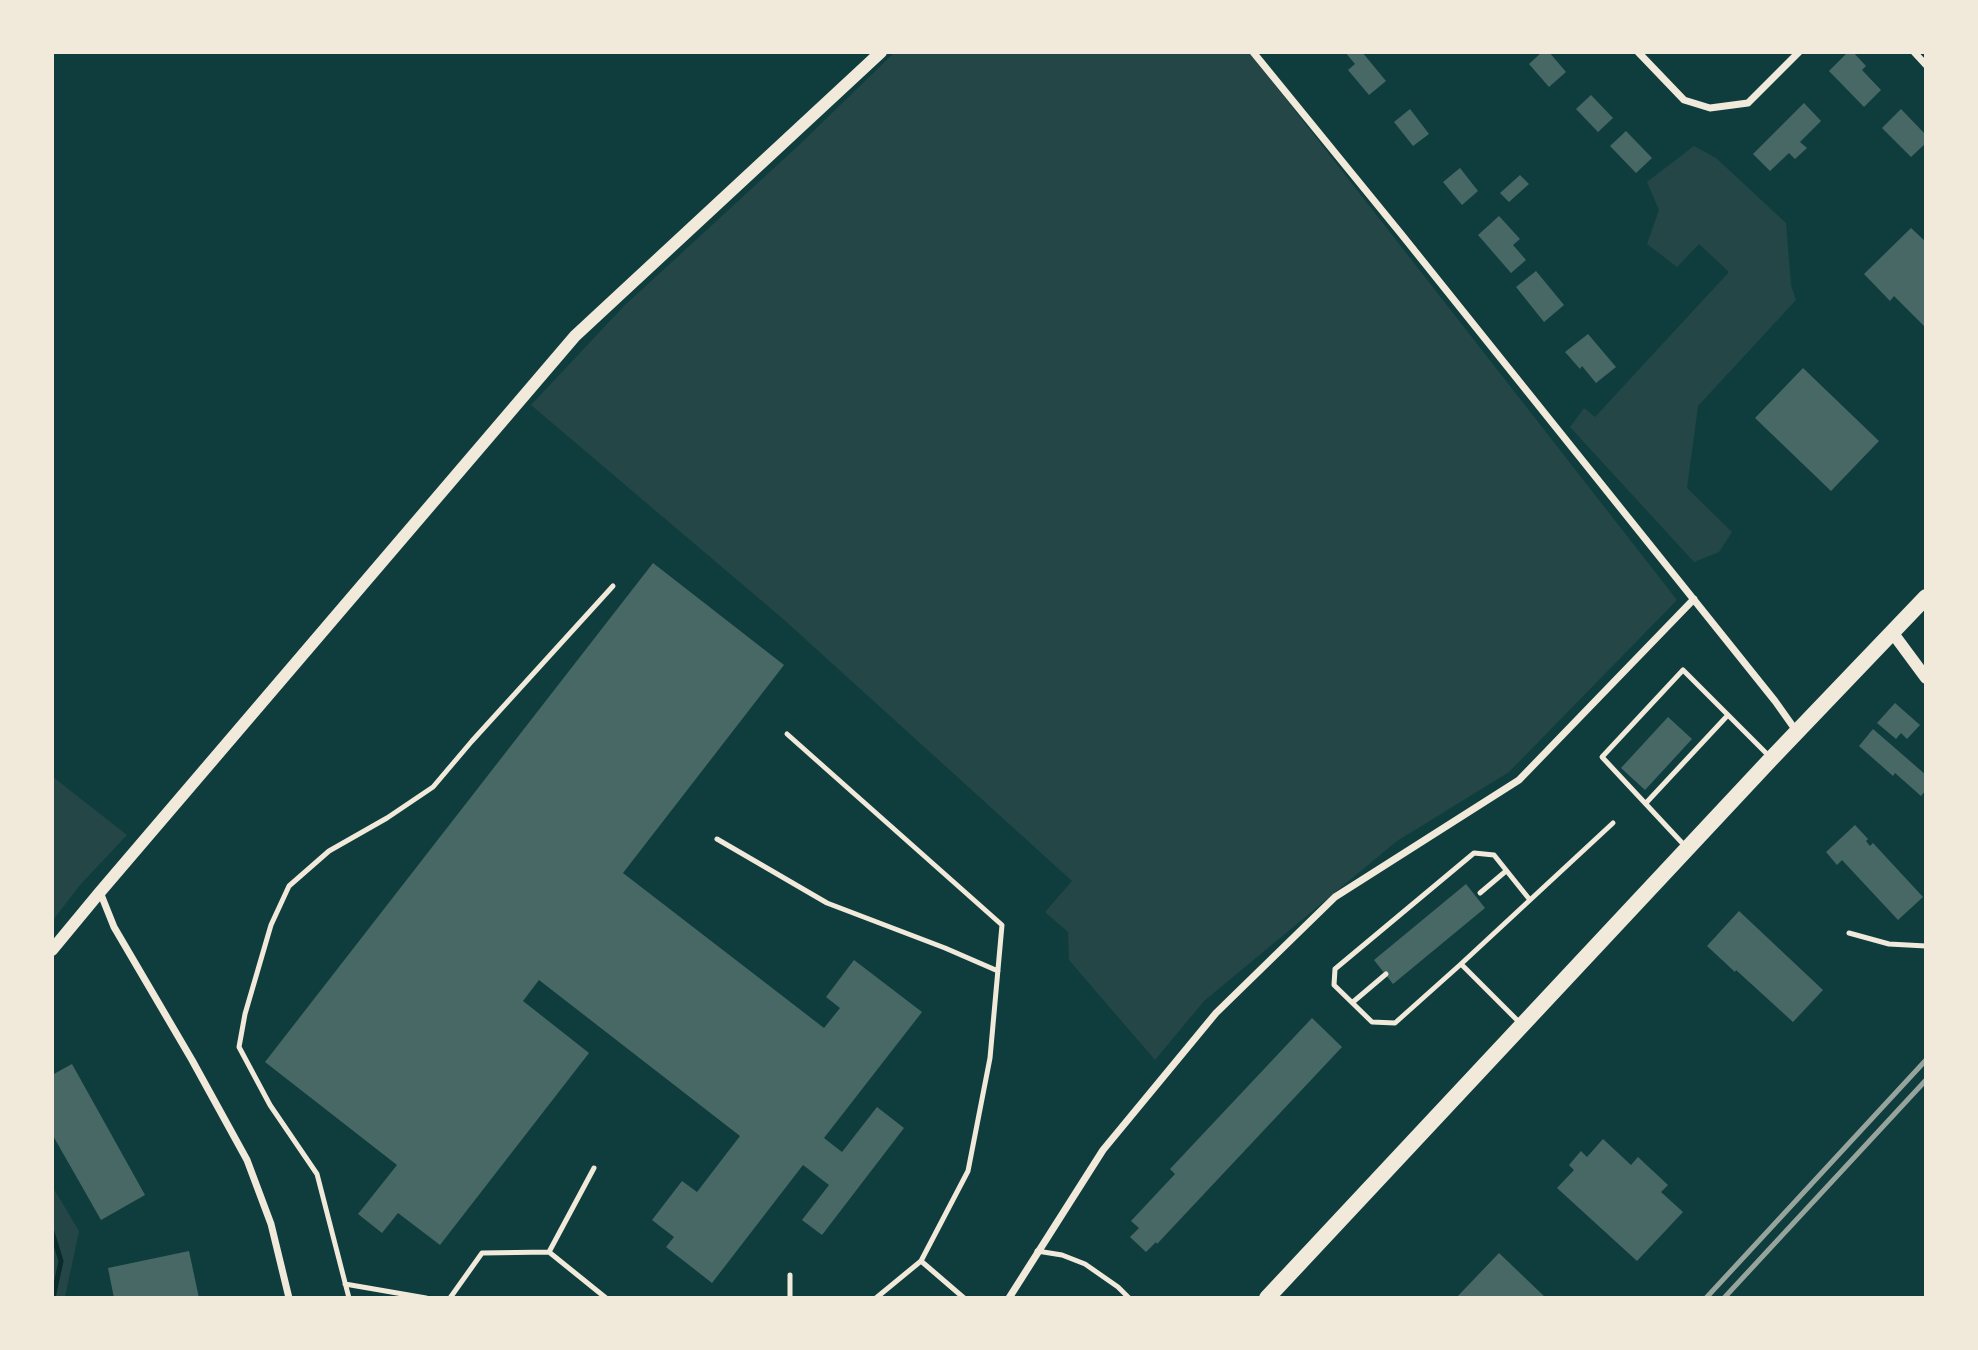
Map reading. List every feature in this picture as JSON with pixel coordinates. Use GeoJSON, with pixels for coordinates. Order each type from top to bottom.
{"type":"FeatureCollection","features":[{"type":"Feature","properties":{"kind":"main road"},"geometry":{"type":"LineString","coordinates":[[1268,1297],[1926,597]]}},
{"type":"Feature","properties":{"kind":"street"},"geometry":{"type":"LineString","coordinates":[[52,950],[575,336],[881,52]]}},
{"type":"Feature","properties":{"kind":"street"},"geometry":{"type":"LineString","coordinates":[[1253,52],[1776,701],[1797,732]]}},
{"type":"Feature","properties":{"kind":"street"},"geometry":{"type":"LineString","coordinates":[[1638,52],[1684,100],[1710,108],[1748,103],[1799,52]]}},
{"type":"Feature","properties":{"kind":"street"},"geometry":{"type":"LineString","coordinates":[[1913,52],[1926,65]]}},
{"type":"Feature","properties":{"kind":"street"},"geometry":{"type":"LineString","coordinates":[[1009,1297],[1104,1150],[1216,1013],[1335,897],[1519,780],[1693,599]]}},
{"type":"Feature","properties":{"kind":"street"},"geometry":{"type":"LineString","coordinates":[[1892,632],[1926,678]]}},
{"type":"Feature","properties":{"kind":"street"},"geometry":{"type":"LineString","coordinates":[[100,892],[114,927],[247,1160],[271,1224],[289,1297]]}},
{"type":"Feature","properties":{"kind":"lane"},"geometry":{"type":"LineString","coordinates":[[349,1297],[317,1174],[270,1105],[239,1047],[245,1014],[271,926],[289,886],[328,850],[387,818],[433,787],[613,586]]}},
{"type":"Feature","properties":{"kind":"lane"},"geometry":{"type":"LineString","coordinates":[[1688,849],[1602,757],[1683,670],[1771,759]]}},
{"type":"Feature","properties":{"kind":"lane"},"geometry":{"type":"LineString","coordinates":[[1646,803],[1728,715]]}},
{"type":"Feature","properties":{"kind":"lane"},"geometry":{"type":"LineString","coordinates":[[787,734],[1002,925],[990,1058],[968,1171],[921,1261],[876,1297]]}},
{"type":"Feature","properties":{"kind":"lane"},"geometry":{"type":"LineString","coordinates":[[1530,900],[1494,855],[1474,853],[1335,968],[1334,985],[1372,1022],[1395,1023],[1461,964],[1530,900],[1613,823]]}},
{"type":"Feature","properties":{"kind":"lane"},"geometry":{"type":"LineString","coordinates":[[717,839],[827,903],[998,971]]}},
{"type":"Feature","properties":{"kind":"lane"},"geometry":{"type":"LineString","coordinates":[[1480,893],[1506,871]]}},
{"type":"Feature","properties":{"kind":"lane"},"geometry":{"type":"LineString","coordinates":[[1849,933],[1889,944],[1926,946]]}},
{"type":"Feature","properties":{"kind":"lane"},"geometry":{"type":"LineString","coordinates":[[1461,964],[1522,1025]]}},
{"type":"Feature","properties":{"kind":"lane"},"geometry":{"type":"LineString","coordinates":[[1353,1002],[1385,974]]}},
{"type":"Feature","properties":{"kind":"lane"},"geometry":{"type":"LineString","coordinates":[[549,1252],[594,1168]]}},
{"type":"Feature","properties":{"kind":"lane"},"geometry":{"type":"LineString","coordinates":[[1037,1251],[1062,1255],[1085,1264],[1129,1297]]}},
{"type":"Feature","properties":{"kind":"lane"},"geometry":{"type":"LineString","coordinates":[[450,1297],[482,1253],[549,1252],[606,1297]]}},
{"type":"Feature","properties":{"kind":"lane"},"geometry":{"type":"LineString","coordinates":[[921,1261],[964,1297]]}},
{"type":"Feature","properties":{"kind":"lane"},"geometry":{"type":"LineString","coordinates":[[790,1275],[790,1297]]}},
{"type":"Feature","properties":{"kind":"lane"},"geometry":{"type":"LineString","coordinates":[[345,1284],[426,1297]]}},
{"type":"Feature","properties":{"kind":"shaded area"},"geometry":{"type":"Polygon","coordinates":[[[894,53],[1250,53],[1677,600],[1509,772],[1397,841],[1204,1001],[1155,1060],[1069,960],[1068,932],[1045,912],[1072,881],[782,618],[531,405],[624,306],[798,146],[894,53]]]}},
{"type":"Feature","properties":{"kind":"shaded area"},"geometry":{"type":"Polygon","coordinates":[[[1694,146],[1716,158],[1786,223],[1791,285],[1796,300],[1698,406],[1687,488],[1732,532],[1719,552],[1694,562],[1570,427],[1584,408],[1595,417],[1729,272],[1699,244],[1677,267],[1647,244],[1659,210],[1647,182],[1694,146]]]}},
{"type":"Feature","properties":{"kind":"shaded area"},"geometry":{"type":"Polygon","coordinates":[[[53,777],[127,835],[80,885],[53,920],[53,777]]]}},
{"type":"Feature","properties":{"kind":"shaded area"},"geometry":{"type":"Polygon","coordinates":[[[52,1186],[79,1231],[65,1297],[53,1297],[52,1186]]]}},
{"type":"Feature","properties":{"kind":"building"},"geometry":{"type":"Polygon","coordinates":[[[1345,52],[1362,52],[1386,81],[1369,95],[1348,70],[1355,64],[1345,52]]]}},
{"type":"Feature","properties":{"kind":"building"},"geometry":{"type":"Polygon","coordinates":[[[1542,52],[1549,52],[1566,72],[1549,87],[1529,64],[1542,52]]]}},
{"type":"Feature","properties":{"kind":"building"},"geometry":{"type":"Polygon","coordinates":[[[1848,52],[1853,52],[1866,66],[1862,70],[1881,90],[1864,107],[1829,71],[1848,52]]]}},
{"type":"Feature","properties":{"kind":"building"},"geometry":{"type":"Polygon","coordinates":[[[1591,95],[1613,118],[1598,132],[1576,109],[1591,95]]]}},
{"type":"Feature","properties":{"kind":"building"},"geometry":{"type":"Polygon","coordinates":[[[1804,103],[1821,121],[1800,142],[1807,148],[1795,159],[1789,153],[1770,171],[1753,154],[1804,103]]]}},
{"type":"Feature","properties":{"kind":"building"},"geometry":{"type":"Polygon","coordinates":[[[1410,109],[1429,134],[1413,146],[1394,122],[1410,109]]]}},
{"type":"Feature","properties":{"kind":"building"},"geometry":{"type":"Polygon","coordinates":[[[1901,109],[1926,135],[1926,143],[1911,157],[1882,128],[1901,109]]]}},
{"type":"Feature","properties":{"kind":"building"},"geometry":{"type":"Polygon","coordinates":[[[1626,131],[1652,158],[1636,173],[1610,146],[1626,131]]]}},
{"type":"Feature","properties":{"kind":"building"},"geometry":{"type":"Polygon","coordinates":[[[1460,168],[1478,191],[1462,205],[1443,182],[1460,168]]]}},
{"type":"Feature","properties":{"kind":"building"},"geometry":{"type":"Polygon","coordinates":[[[1520,175],[1529,184],[1509,202],[1500,193],[1520,175]]]}},
{"type":"Feature","properties":{"kind":"building"},"geometry":{"type":"Polygon","coordinates":[[[1499,216],[1520,239],[1513,245],[1526,260],[1511,273],[1478,235],[1499,216]]]}},
{"type":"Feature","properties":{"kind":"building"},"geometry":{"type":"Polygon","coordinates":[[[1911,228],[1926,242],[1926,328],[1894,296],[1890,301],[1864,274],[1911,228]]]}},
{"type":"Feature","properties":{"kind":"building"},"geometry":{"type":"Polygon","coordinates":[[[1536,271],[1564,305],[1544,322],[1516,287],[1536,271]]]}},
{"type":"Feature","properties":{"kind":"building"},"geometry":{"type":"Polygon","coordinates":[[[1588,334],[1616,367],[1596,383],[1582,366],[1580,369],[1565,352],[1588,334]]]}},
{"type":"Feature","properties":{"kind":"building"},"geometry":{"type":"Polygon","coordinates":[[[1803,368],[1879,441],[1831,491],[1755,418],[1803,368]]]}},
{"type":"Feature","properties":{"kind":"building"},"geometry":{"type":"Polygon","coordinates":[[[653,563],[784,665],[623,873],[824,1028],[840,1008],[826,997],[854,960],[922,1012],[824,1138],[842,1152],[877,1107],[904,1128],[822,1235],[802,1220],[829,1185],[803,1165],[712,1283],[666,1247],[674,1237],[652,1220],[682,1181],[697,1192],[740,1136],[539,980],[523,1001],[589,1053],[440,1245],[398,1213],[382,1233],[358,1214],[397,1165],[265,1062],[653,563]]]}},
{"type":"Feature","properties":{"kind":"building"},"geometry":{"type":"Polygon","coordinates":[[[1895,703],[1920,725],[1907,739],[1901,733],[1896,739],[1877,723],[1895,703]]]}},
{"type":"Feature","properties":{"kind":"building"},"geometry":{"type":"Polygon","coordinates":[[[1668,717],[1692,739],[1645,790],[1621,768],[1668,717]]]}},
{"type":"Feature","properties":{"kind":"building"},"geometry":{"type":"Polygon","coordinates":[[[1873,729],[1926,775],[1926,790],[1921,796],[1859,746],[1873,729]]]}},
{"type":"Feature","properties":{"kind":"building"},"geometry":{"type":"Polygon","coordinates":[[[1855,825],[1868,839],[1866,841],[1870,846],[1873,843],[1923,897],[1898,920],[1842,860],[1837,865],[1826,852],[1855,825]]]}},
{"type":"Feature","properties":{"kind":"building"},"geometry":{"type":"Polygon","coordinates":[[[1466,884],[1485,908],[1393,984],[1374,960],[1466,884]]]}},
{"type":"Feature","properties":{"kind":"building"},"geometry":{"type":"Polygon","coordinates":[[[1739,911],[1823,990],[1793,1022],[1707,946],[1739,911]]]}},
{"type":"Feature","properties":{"kind":"building"},"geometry":{"type":"Polygon","coordinates":[[[1312,1018],[1342,1047],[1157,1244],[1156,1242],[1146,1252],[1130,1237],[1139,1228],[1131,1221],[1175,1174],[1170,1169],[1312,1018]]]}},
{"type":"Feature","properties":{"kind":"building"},"geometry":{"type":"Polygon","coordinates":[[[72,1064],[145,1195],[101,1220],[52,1134],[52,1075],[72,1064]]]}},
{"type":"Feature","properties":{"kind":"building"},"geometry":{"type":"Polygon","coordinates":[[[1603,1139],[1631,1165],[1638,1157],[1668,1185],[1661,1192],[1683,1212],[1637,1261],[1557,1188],[1574,1170],[1569,1165],[1581,1151],[1587,1157],[1603,1139]]]}},
{"type":"Feature","properties":{"kind":"building"},"geometry":{"type":"Polygon","coordinates":[[[189,1251],[199,1298],[114,1298],[108,1268],[189,1251]]]}},
{"type":"Feature","properties":{"kind":"building"},"geometry":{"type":"Polygon","coordinates":[[[1499,1253],[1546,1298],[1456,1298],[1499,1253]]]}},
{"type":"Feature","properties":{"kind":"waterway"},"geometry":{"type":"LineString","coordinates":[[52,1232],[61,1261],[53,1298]]}},
{"type":"Feature","properties":{"kind":"railway"},"geometry":{"type":"LineString","coordinates":[[1706,1298],[1926,1060]]}},
{"type":"Feature","properties":{"kind":"railway"},"geometry":{"type":"LineString","coordinates":[[1724,1298],[1926,1080]]}}]}
